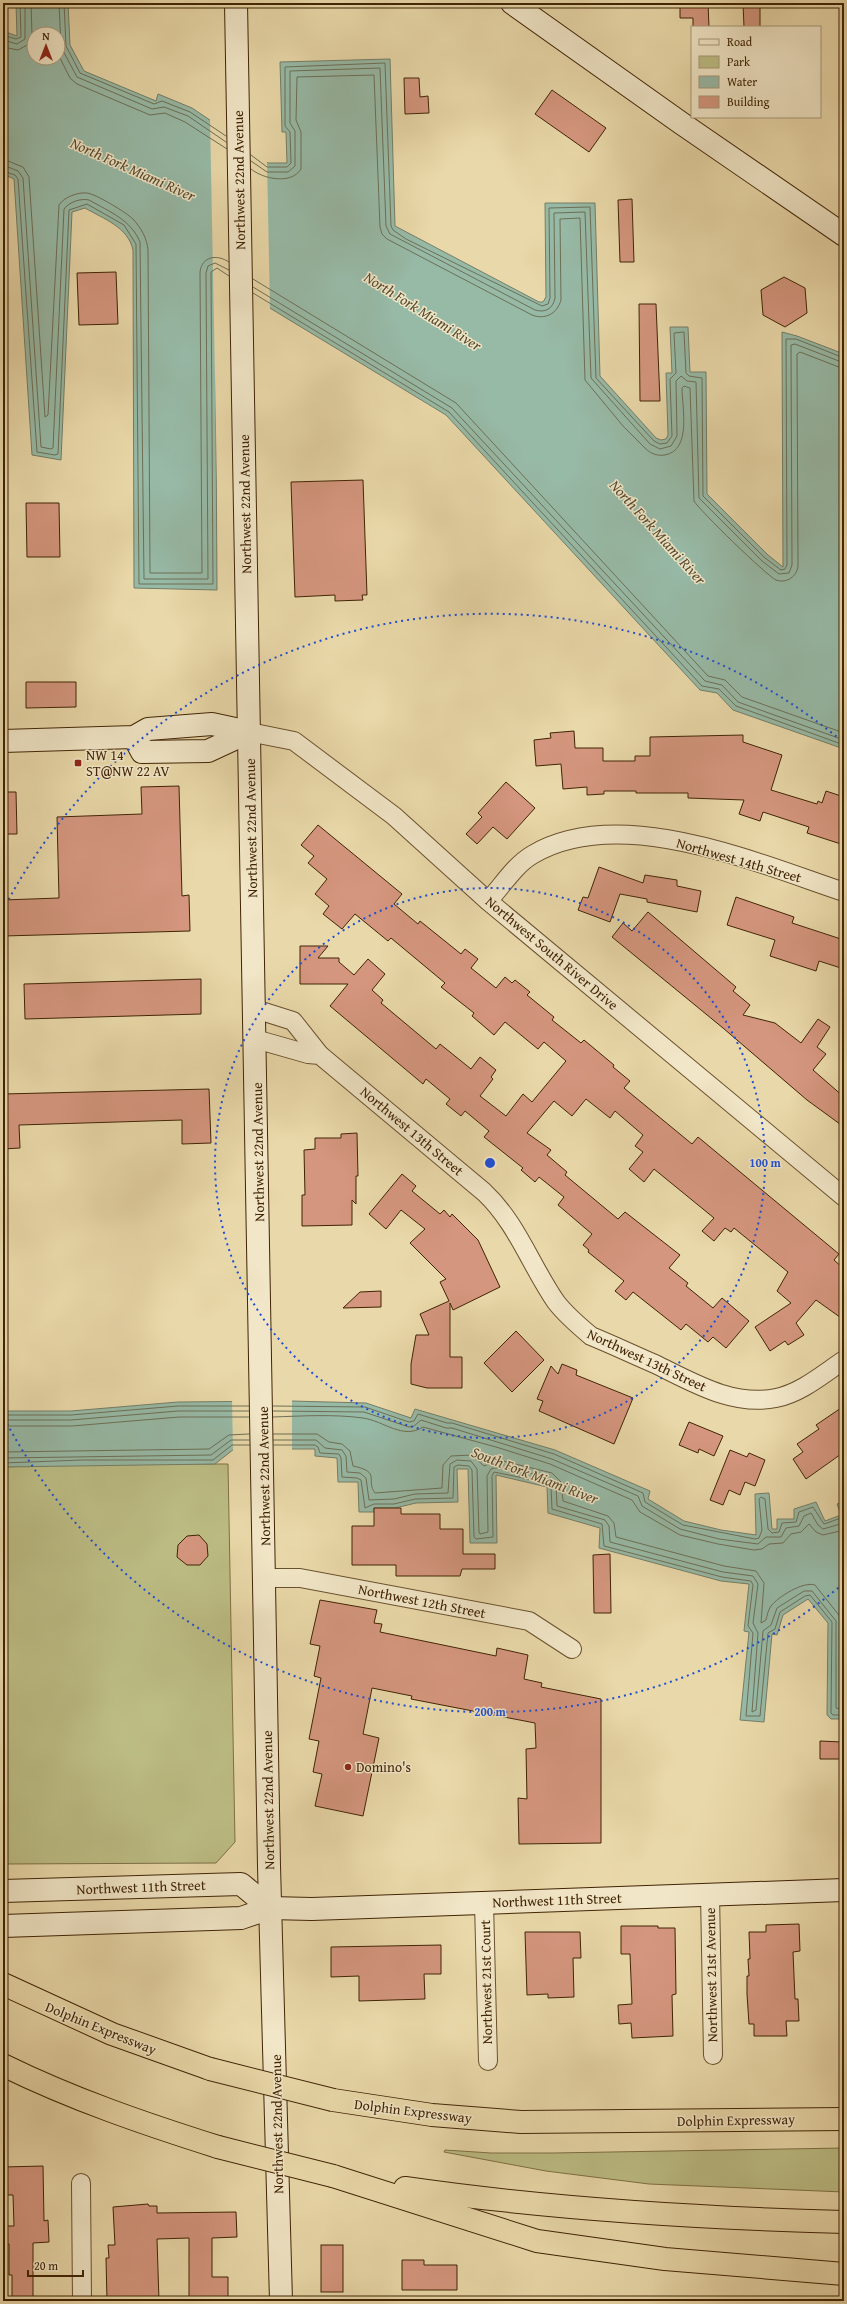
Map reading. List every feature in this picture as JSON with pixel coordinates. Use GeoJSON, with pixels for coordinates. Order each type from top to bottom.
{"type":"FeatureCollection","features":[{"type":"Feature","properties":{"kind":"highway","name":"Dolphin Expressway"},"geometry":{"type":"LineString","coordinates":[[3,1984],[112,2034],[210,2069],[333,2100],[432,2115],[521,2122],[844,2119]]}},
{"type":"Feature","properties":{"kind":"highway"},"geometry":{"type":"LineString","coordinates":[[3,2065],[69,2094],[132,2119],[218,2147],[333,2176],[537,2240],[665,2259],[844,2274]]}},
{"type":"Feature","properties":{"kind":"highway"},"geometry":{"type":"LineString","coordinates":[[333,2176],[462,2196],[537,2205],[671,2215],[844,2222]]}},
{"type":"Feature","properties":{"kind":"main road","name":"Northwest 22nd Avenue"},"geometry":{"type":"LineString","coordinates":[[236,3],[264,1475],[270,1908],[281,2301]]}},
{"type":"Feature","properties":{"kind":"main road"},"geometry":{"type":"LineString","coordinates":[[512,3],[675,119],[844,235]]}},
{"type":"Feature","properties":{"kind":"main road"},"geometry":{"type":"LineString","coordinates":[[3,741],[134,737],[142,752],[208,751],[249,732]]}},
{"type":"Feature","properties":{"kind":"main road","name":"Northwest 11th Street"},"geometry":{"type":"LineString","coordinates":[[3,1891],[241,1884],[270,1908]]}},
{"type":"Feature","properties":{"kind":"main road","name":"Northwest 11th Street"},"geometry":{"type":"LineString","coordinates":[[3,1926],[236,1918],[270,1908],[312,1909],[844,1890]]}},
{"type":"Feature","properties":{"kind":"street","name":"Northwest South River Drive"},"geometry":{"type":"LineString","coordinates":[[249,732],[294,741],[394,816],[488,901],[844,1197]]}},
{"type":"Feature","properties":{"kind":"street","name":"Northwest 14th Street"},"geometry":{"type":"LineString","coordinates":[[488,901],[518,866],[530,856],[544,849],[570,839],[622,835],[692,843],[844,892]]}},
{"type":"Feature","properties":{"kind":"street","name":"Northwest 13th Street"},"geometry":{"type":"LineString","coordinates":[[254,1009],[292,1021],[309,1039],[320,1055],[495,1202],[514,1229],[557,1303],[575,1323],[591,1336],[710,1390],[746,1400],[760,1400],[786,1395],[797,1391],[844,1360]]}},
{"type":"Feature","properties":{"kind":"street"},"geometry":{"type":"LineString","coordinates":[[255,1039],[308,1054],[320,1055]]}},
{"type":"Feature","properties":{"kind":"street","name":"Northwest 12th Street"},"geometry":{"type":"LineString","coordinates":[[265,1578],[300,1578],[529,1621],[572,1649]]}},
{"type":"Feature","properties":{"kind":"street","name":"Northwest 21st Avenue"},"geometry":{"type":"LineString","coordinates":[[710,1894],[713,2055]]}},
{"type":"Feature","properties":{"kind":"street","name":"Northwest 21st Court"},"geometry":{"type":"LineString","coordinates":[[484,1903],[488,2061]]}},
{"type":"Feature","properties":{"kind":"street"},"geometry":{"type":"LineString","coordinates":[[80,2183],[82,2301]]}},
{"type":"Feature","properties":{"kind":"green space"},"geometry":{"type":"Polygon","coordinates":[[[82,1464],[228,1464],[235,1842],[216,1863],[3,1864],[3,1467],[82,1464]]]}},
{"type":"Feature","properties":{"kind":"green space"},"geometry":{"type":"Polygon","coordinates":[[[844,2148],[844,2192],[649,2184],[546,2171],[444,2152],[445,2150],[491,2153],[553,2153],[844,2148]]]}},
{"type":"Feature","properties":{"kind":"water","name":"North Fork Miami River"},"geometry":{"type":"Polygon","coordinates":[[[16,3],[68,3],[70,45],[84,71],[156,101],[158,94],[192,108],[235,137],[268,163],[287,163],[286,132],[282,132],[280,62],[390,59],[395,226],[539,302],[543,302],[546,297],[545,203],[595,203],[600,376],[656,438],[661,440],[666,439],[668,435],[666,373],[672,373],[670,327],[688,327],[690,372],[706,372],[707,494],[768,555],[783,567],[782,332],[797,336],[844,354],[844,749],[733,710],[717,693],[700,690],[446,415],[250,296],[215,272],[217,590],[134,588],[133,250],[126,235],[114,224],[85,208],[72,212],[61,460],[32,455],[14,179],[3,174],[3,31],[17,36],[16,3]]]}},
{"type":"Feature","properties":{"kind":"water","name":"South Fork Miami River"},"geometry":{"type":"Polygon","coordinates":[[[291,1401],[366,1403],[411,1418],[415,1409],[555,1450],[650,1491],[648,1499],[684,1521],[721,1530],[756,1535],[755,1494],[769,1493],[772,1529],[777,1529],[777,1519],[794,1519],[794,1509],[816,1502],[825,1521],[841,1515],[837,1504],[844,1501],[844,1719],[831,1719],[827,1715],[828,1623],[808,1599],[783,1615],[777,1635],[772,1634],[764,1722],[740,1720],[749,1632],[744,1631],[749,1584],[721,1581],[599,1548],[600,1528],[548,1513],[547,1487],[496,1475],[497,1543],[470,1543],[468,1469],[457,1469],[458,1502],[416,1503],[395,1508],[374,1508],[374,1512],[359,1512],[358,1482],[338,1482],[337,1458],[315,1456],[315,1449],[234,1449],[215,1464],[3,1467],[3,1411],[71,1411],[178,1402],[291,1401]]]}},
{"type":"Feature","properties":{"kind":"pier"},"geometry":{"type":"Polygon","coordinates":[[[210,118],[236,135],[267,160],[270,310],[217,275],[219,584],[210,118]]]}},
{"type":"Feature","properties":{"kind":"pier"},"geometry":{"type":"Polygon","coordinates":[[[292,1399],[292,1451],[233,1451],[232,1400],[292,1399]]]}},
{"type":"Feature","properties":{"kind":"building"},"geometry":{"type":"Polygon","coordinates":[[[680,3],[708,3],[709,26],[693,26],[693,18],[680,18],[680,3]]]}},
{"type":"Feature","properties":{"kind":"building"},"geometry":{"type":"Polygon","coordinates":[[[743,3],[760,3],[760,26],[744,26],[743,3]]]}},
{"type":"Feature","properties":{"kind":"building"},"geometry":{"type":"Polygon","coordinates":[[[404,78],[419,78],[420,97],[428,96],[429,113],[405,114],[404,78]]]}},
{"type":"Feature","properties":{"kind":"building"},"geometry":{"type":"Polygon","coordinates":[[[552,90],[606,128],[589,152],[535,114],[552,90]]]}},
{"type":"Feature","properties":{"kind":"building"},"geometry":{"type":"Polygon","coordinates":[[[632,199],[634,262],[620,262],[618,200],[632,199]]]}},
{"type":"Feature","properties":{"kind":"building"},"geometry":{"type":"Polygon","coordinates":[[[116,272],[118,324],[79,325],[77,273],[116,272]]]}},
{"type":"Feature","properties":{"kind":"building"},"geometry":{"type":"Polygon","coordinates":[[[784,277],[805,288],[807,313],[785,327],[763,315],[761,290],[784,277]]]}},
{"type":"Feature","properties":{"kind":"building"},"geometry":{"type":"Polygon","coordinates":[[[639,304],[656,304],[660,401],[640,401],[639,304]]]}},
{"type":"Feature","properties":{"kind":"building"},"geometry":{"type":"Polygon","coordinates":[[[363,480],[367,595],[362,595],[363,600],[335,601],[335,595],[295,597],[291,482],[363,480]]]}},
{"type":"Feature","properties":{"kind":"building"},"geometry":{"type":"Polygon","coordinates":[[[26,503],[59,503],[60,557],[27,557],[26,503]]]}},
{"type":"Feature","properties":{"kind":"building"},"geometry":{"type":"Polygon","coordinates":[[[26,682],[76,682],[76,707],[26,708],[26,682]]]}},
{"type":"Feature","properties":{"kind":"building"},"geometry":{"type":"Polygon","coordinates":[[[574,731],[575,748],[603,748],[603,761],[635,761],[635,756],[650,756],[650,737],[743,735],[743,742],[782,755],[771,790],[817,804],[818,801],[822,803],[826,791],[844,797],[844,845],[807,833],[809,827],[763,812],[760,821],[739,814],[744,800],[688,798],[688,793],[636,793],[636,791],[604,791],[604,794],[587,795],[587,787],[563,789],[561,764],[536,766],[534,740],[551,738],[550,733],[574,731]]]}},
{"type":"Feature","properties":{"kind":"building"},"geometry":{"type":"Polygon","coordinates":[[[506,782],[535,808],[507,839],[493,827],[477,844],[466,834],[482,817],[478,813],[506,782]]]}},
{"type":"Feature","properties":{"kind":"building"},"geometry":{"type":"Polygon","coordinates":[[[179,786],[182,896],[189,895],[190,931],[3,936],[3,900],[59,898],[57,817],[142,814],[141,787],[179,786]]]}},
{"type":"Feature","properties":{"kind":"building"},"geometry":{"type":"Polygon","coordinates":[[[3,792],[16,792],[17,834],[3,834],[3,792]]]}},
{"type":"Feature","properties":{"kind":"building"},"geometry":{"type":"Polygon","coordinates":[[[318,825],[402,894],[394,904],[418,924],[420,921],[461,954],[465,949],[478,959],[471,968],[496,988],[505,977],[512,983],[515,980],[530,992],[527,995],[554,1017],[552,1020],[581,1043],[584,1040],[614,1065],[613,1067],[630,1081],[624,1088],[692,1144],[698,1137],[839,1254],[834,1260],[844,1269],[844,1320],[816,1300],[796,1323],[804,1335],[788,1345],[785,1341],[770,1351],[755,1327],[791,1303],[777,1291],[788,1272],[734,1228],[731,1232],[725,1228],[714,1241],[702,1231],[714,1218],[654,1169],[644,1182],[629,1169],[643,1152],[635,1146],[643,1135],[615,1111],[610,1118],[586,1099],[572,1116],[554,1101],[527,1133],[551,1150],[547,1155],[567,1172],[565,1175],[618,1219],[625,1212],[680,1255],[669,1268],[688,1283],[686,1286],[713,1308],[722,1298],[749,1321],[726,1348],[713,1337],[708,1342],[686,1324],[681,1330],[633,1292],[626,1300],[615,1291],[624,1281],[588,1252],[589,1250],[583,1245],[592,1234],[558,1205],[564,1197],[539,1177],[535,1182],[521,1170],[523,1168],[484,1137],[489,1131],[465,1111],[461,1116],[446,1104],[450,1099],[426,1079],[423,1084],[330,1006],[348,984],[300,984],[300,946],[328,946],[318,958],[339,958],[339,962],[354,975],[368,959],[385,974],[372,990],[383,1000],[381,1003],[436,1049],[440,1044],[471,1069],[480,1057],[496,1070],[491,1077],[493,1079],[480,1096],[506,1116],[523,1094],[532,1102],[566,1061],[544,1042],[538,1049],[505,1022],[494,1035],[472,1016],[474,1013],[441,987],[445,983],[391,938],[388,941],[355,914],[342,929],[323,914],[329,906],[315,894],[327,879],[308,863],[314,856],[301,845],[318,825]]]}},
{"type":"Feature","properties":{"kind":"building"},"geometry":{"type":"Polygon","coordinates":[[[599,867],[643,883],[645,875],[677,880],[677,886],[701,891],[697,912],[647,902],[647,899],[620,894],[610,922],[578,910],[583,897],[588,898],[599,867]]]}},
{"type":"Feature","properties":{"kind":"building"},"geometry":{"type":"Polygon","coordinates":[[[736,897],[794,917],[792,923],[844,940],[844,969],[819,961],[816,971],[770,956],[775,940],[727,925],[736,897]]]}},
{"type":"Feature","properties":{"kind":"building"},"geometry":{"type":"Polygon","coordinates":[[[648,912],[736,987],[733,991],[750,1005],[743,1015],[775,1023],[801,1043],[818,1019],[830,1027],[817,1047],[826,1054],[813,1070],[844,1097],[844,1127],[807,1100],[723,1028],[612,937],[623,923],[632,931],[648,912]]]}},
{"type":"Feature","properties":{"kind":"building"},"geometry":{"type":"Polygon","coordinates":[[[201,979],[201,1014],[25,1019],[24,984],[201,979]]]}},
{"type":"Feature","properties":{"kind":"building"},"geometry":{"type":"Polygon","coordinates":[[[209,1089],[211,1143],[182,1144],[182,1120],[19,1125],[20,1148],[3,1149],[3,1094],[209,1089]]]}},
{"type":"Feature","properties":{"kind":"building"},"geometry":{"type":"Polygon","coordinates":[[[357,1133],[358,1176],[356,1176],[356,1204],[352,1200],[352,1225],[302,1226],[302,1195],[305,1195],[304,1150],[315,1149],[315,1138],[341,1138],[341,1134],[357,1133]]]}},
{"type":"Feature","properties":{"kind":"building"},"geometry":{"type":"Polygon","coordinates":[[[402,1174],[416,1186],[412,1191],[440,1214],[444,1210],[450,1217],[452,1214],[478,1240],[500,1287],[453,1310],[450,1303],[450,1357],[462,1357],[462,1388],[427,1388],[411,1384],[411,1364],[416,1335],[429,1335],[420,1314],[449,1301],[440,1282],[446,1279],[410,1243],[425,1229],[401,1210],[386,1229],[369,1214],[402,1174]]]}},
{"type":"Feature","properties":{"kind":"building"},"geometry":{"type":"Polygon","coordinates":[[[381,1291],[381,1307],[343,1308],[360,1292],[381,1291]]]}},
{"type":"Feature","properties":{"kind":"building"},"geometry":{"type":"Polygon","coordinates":[[[516,1331],[544,1360],[512,1392],[484,1363],[516,1331]]]}},
{"type":"Feature","properties":{"kind":"building"},"geometry":{"type":"Polygon","coordinates":[[[562,1364],[577,1370],[576,1375],[633,1398],[614,1444],[539,1411],[543,1401],[537,1399],[551,1366],[558,1374],[562,1364]]]}},
{"type":"Feature","properties":{"kind":"building"},"geometry":{"type":"Polygon","coordinates":[[[844,1406],[844,1452],[806,1479],[793,1459],[803,1452],[797,1444],[819,1429],[816,1425],[844,1406]]]}},
{"type":"Feature","properties":{"kind":"building"},"geometry":{"type":"Polygon","coordinates":[[[689,1422],[723,1436],[714,1456],[699,1449],[698,1453],[679,1445],[689,1422]]]}},
{"type":"Feature","properties":{"kind":"building"},"geometry":{"type":"Polygon","coordinates":[[[730,1450],[747,1457],[749,1453],[765,1460],[755,1486],[745,1482],[740,1495],[729,1490],[723,1505],[710,1500],[730,1450]]]}},
{"type":"Feature","properties":{"kind":"building"},"geometry":{"type":"Polygon","coordinates":[[[374,1508],[401,1508],[401,1514],[440,1514],[440,1529],[463,1529],[463,1554],[495,1554],[495,1569],[462,1569],[460,1576],[396,1576],[396,1565],[352,1565],[352,1526],[374,1526],[374,1508]]]}},
{"type":"Feature","properties":{"kind":"building"},"geometry":{"type":"Polygon","coordinates":[[[199,1535],[207,1544],[208,1556],[200,1565],[187,1565],[177,1557],[178,1545],[187,1536],[199,1535]]]}},
{"type":"Feature","properties":{"kind":"building"},"geometry":{"type":"Polygon","coordinates":[[[610,1554],[611,1613],[594,1613],[593,1555],[610,1554]]]}},
{"type":"Feature","properties":{"kind":"building"},"geometry":{"type":"Polygon","coordinates":[[[320,1600],[377,1610],[374,1623],[382,1624],[380,1632],[496,1656],[497,1648],[528,1655],[524,1679],[542,1683],[541,1687],[601,1699],[601,1843],[519,1844],[518,1798],[527,1799],[526,1749],[536,1748],[535,1723],[411,1699],[412,1696],[372,1688],[363,1734],[379,1738],[363,1816],[315,1806],[322,1774],[313,1772],[319,1741],[309,1739],[321,1678],[314,1676],[320,1646],[310,1644],[320,1600]]]}},
{"type":"Feature","properties":{"kind":"building"},"geometry":{"type":"Polygon","coordinates":[[[820,1741],[842,1742],[841,1759],[820,1759],[820,1741]]]}},
{"type":"Feature","properties":{"kind":"building"},"geometry":{"type":"Polygon","coordinates":[[[799,1924],[800,1951],[793,1952],[795,1999],[798,1999],[799,2021],[786,2021],[787,2036],[754,2036],[754,2024],[749,2024],[747,1994],[747,1976],[749,1976],[748,1959],[750,1959],[749,1932],[766,1932],[766,1925],[799,1924]]]}},
{"type":"Feature","properties":{"kind":"building"},"geometry":{"type":"Polygon","coordinates":[[[621,1926],[658,1926],[658,1928],[675,1928],[676,1994],[672,1995],[673,2036],[632,2038],[631,2023],[619,2024],[618,2005],[632,2004],[630,1954],[621,1954],[621,1926]]]}},
{"type":"Feature","properties":{"kind":"building"},"geometry":{"type":"Polygon","coordinates":[[[525,1932],[580,1932],[581,1958],[573,1958],[574,1997],[548,1998],[548,1994],[527,1995],[525,1932]]]}},
{"type":"Feature","properties":{"kind":"building"},"geometry":{"type":"Polygon","coordinates":[[[441,1945],[441,1974],[424,1974],[425,1999],[359,2001],[359,1976],[331,1977],[331,1947],[441,1945]]]}},
{"type":"Feature","properties":{"kind":"building"},"geometry":{"type":"Polygon","coordinates":[[[43,2166],[44,2221],[48,2220],[49,2242],[33,2243],[33,2301],[12,2301],[12,2275],[9,2275],[9,2244],[3,2244],[3,2226],[14,2226],[13,2195],[3,2195],[3,2167],[43,2166]]]}},
{"type":"Feature","properties":{"kind":"building"},"geometry":{"type":"Polygon","coordinates":[[[148,2204],[149,2206],[157,2206],[157,2213],[236,2212],[237,2237],[212,2238],[212,2277],[228,2277],[228,2301],[189,2301],[189,2238],[157,2239],[159,2301],[107,2301],[106,2258],[109,2258],[108,2245],[115,2245],[113,2207],[148,2204]]]}},
{"type":"Feature","properties":{"kind":"building"},"geometry":{"type":"Polygon","coordinates":[[[321,2245],[343,2245],[343,2292],[321,2292],[321,2245]]]}},
{"type":"Feature","properties":{"kind":"building"},"geometry":{"type":"Polygon","coordinates":[[[402,2260],[424,2260],[424,2265],[457,2265],[457,2290],[402,2290],[402,2260]]]}},
{"type":"Feature","properties":{"kind":"place","name":"NW 14 ST@NW 22 AV"},"geometry":{"type":"Point","coordinates":[78,763]}},
{"type":"Feature","properties":{"kind":"place","name":"Domino's"},"geometry":{"type":"Point","coordinates":[348,1767]}}]}
